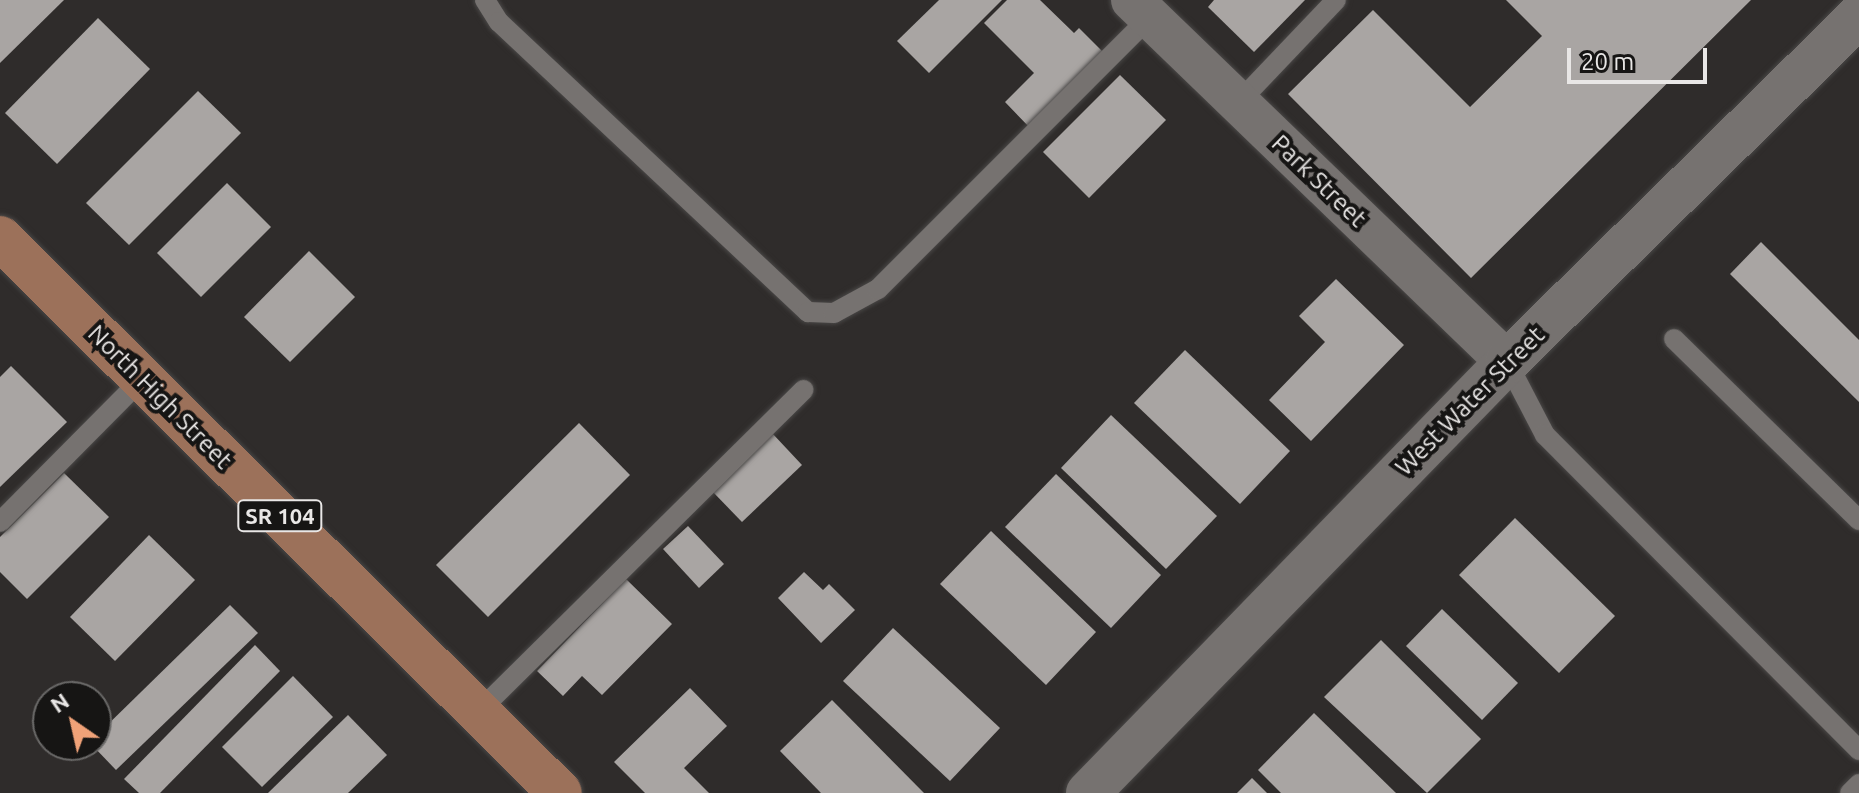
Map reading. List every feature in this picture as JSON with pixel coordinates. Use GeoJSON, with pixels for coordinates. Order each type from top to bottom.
{"type":"FeatureCollection","features":[{"type":"Feature","properties":{"kind":"main road","name":"North High Street"},"geometry":{"type":"LineString","coordinates":[[0,238],[560,793]]}},
{"type":"Feature","properties":{"kind":"street","name":"Park Street"},"geometry":{"type":"LineString","coordinates":[[1141,9],[1507,362]]}},
{"type":"Feature","properties":{"kind":"street","name":"West Water Street"},"geometry":{"type":"LineString","coordinates":[[1088,793],[1507,362],[1859,16]]}},
{"type":"Feature","properties":{"kind":"lane"},"geometry":{"type":"LineString","coordinates":[[485,0],[499,22],[808,312],[834,313],[878,289],[1141,9]]}},
{"type":"Feature","properties":{"kind":"lane"},"geometry":{"type":"LineString","coordinates":[[1238,103],[1336,0]]}},
{"type":"Feature","properties":{"kind":"lane"},"geometry":{"type":"LineString","coordinates":[[1674,339],[1859,520]]}},
{"type":"Feature","properties":{"kind":"lane"},"geometry":{"type":"LineString","coordinates":[[1507,362],[1545,435],[1859,750]]}},
{"type":"Feature","properties":{"kind":"lane"},"geometry":{"type":"LineString","coordinates":[[0,522],[142,379]]}},
{"type":"Feature","properties":{"kind":"lane"},"geometry":{"type":"LineString","coordinates":[[478,712],[803,390]]}},
{"type":"Feature","properties":{"kind":"lane"},"geometry":{"type":"LineString","coordinates":[[1850,793],[1859,784]]}},
{"type":"Feature","properties":{"kind":"building"},"geometry":{"type":"Polygon","coordinates":[[[0,0],[64,0],[0,63],[0,0]]]}},
{"type":"Feature","properties":{"kind":"building"},"geometry":{"type":"Polygon","coordinates":[[[939,0],[1002,0],[929,73],[897,41],[939,0]]]}},
{"type":"Feature","properties":{"kind":"building"},"geometry":{"type":"Polygon","coordinates":[[[1007,0],[1040,0],[1074,33],[1079,28],[1106,55],[1031,129],[1005,102],[1034,73],[984,23],[1007,0]]]}},
{"type":"Feature","properties":{"kind":"building"},"geometry":{"type":"Polygon","coordinates":[[[1214,0],[1305,0],[1254,52],[1208,7],[1214,0]]]}},
{"type":"Feature","properties":{"kind":"building"},"geometry":{"type":"Polygon","coordinates":[[[1506,0],[1751,0],[1471,278],[1288,94],[1373,10],[1470,107],[1542,36],[1506,0]]]}},
{"type":"Feature","properties":{"kind":"building"},"geometry":{"type":"Polygon","coordinates":[[[98,18],[150,69],[57,164],[5,113],[98,18]]]}},
{"type":"Feature","properties":{"kind":"building"},"geometry":{"type":"Polygon","coordinates":[[[1120,75],[1166,120],[1089,198],[1043,152],[1120,75]]]}},
{"type":"Feature","properties":{"kind":"building"},"geometry":{"type":"Polygon","coordinates":[[[198,91],[241,133],[129,245],[86,203],[198,91]]]}},
{"type":"Feature","properties":{"kind":"building"},"geometry":{"type":"Polygon","coordinates":[[[227,183],[271,227],[201,297],[157,253],[227,183]]]}},
{"type":"Feature","properties":{"kind":"building"},"geometry":{"type":"Polygon","coordinates":[[[1761,242],[1859,340],[1859,402],[1730,274],[1761,242]]]}},
{"type":"Feature","properties":{"kind":"building"},"geometry":{"type":"Polygon","coordinates":[[[309,251],[355,297],[290,362],[244,317],[309,251]]]}},
{"type":"Feature","properties":{"kind":"building"},"geometry":{"type":"Polygon","coordinates":[[[1336,279],[1404,345],[1311,441],[1269,400],[1325,342],[1299,316],[1336,279]]]}},
{"type":"Feature","properties":{"kind":"building"},"geometry":{"type":"Polygon","coordinates":[[[1185,350],[1290,451],[1240,504],[1134,403],[1185,350]]]}},
{"type":"Feature","properties":{"kind":"building"},"geometry":{"type":"Polygon","coordinates":[[[11,366],[67,422],[0,487],[0,377],[11,366]]]}},
{"type":"Feature","properties":{"kind":"building"},"geometry":{"type":"Polygon","coordinates":[[[1111,415],[1217,516],[1166,569],[1061,468],[1111,415]]]}},
{"type":"Feature","properties":{"kind":"building"},"geometry":{"type":"Polygon","coordinates":[[[579,423],[630,475],[488,617],[436,565],[579,423]]]}},
{"type":"Feature","properties":{"kind":"building"},"geometry":{"type":"Polygon","coordinates":[[[772,433],[802,465],[742,522],[711,490],[772,433]]]}},
{"type":"Feature","properties":{"kind":"building"},"geometry":{"type":"Polygon","coordinates":[[[64,473],[109,517],[27,599],[0,572],[0,537],[64,473]]]}},
{"type":"Feature","properties":{"kind":"building"},"geometry":{"type":"Polygon","coordinates":[[[1056,474],[1161,575],[1111,628],[1005,527],[1056,474]]]}},
{"type":"Feature","properties":{"kind":"building"},"geometry":{"type":"Polygon","coordinates":[[[1515,518],[1615,616],[1559,673],[1459,575],[1515,518]]]}},
{"type":"Feature","properties":{"kind":"building"},"geometry":{"type":"Polygon","coordinates":[[[688,526],[724,564],[699,588],[663,549],[688,526]]]}},
{"type":"Feature","properties":{"kind":"building"},"geometry":{"type":"Polygon","coordinates":[[[991,531],[1096,632],[1046,685],[940,584],[991,531]]]}},
{"type":"Feature","properties":{"kind":"building"},"geometry":{"type":"Polygon","coordinates":[[[149,535],[195,580],[115,661],[70,617],[149,535]]]}},
{"type":"Feature","properties":{"kind":"building"},"geometry":{"type":"Polygon","coordinates":[[[804,572],[823,590],[829,584],[855,610],[821,643],[778,598],[804,572]]]}},
{"type":"Feature","properties":{"kind":"building"},"geometry":{"type":"Polygon","coordinates":[[[626,579],[672,624],[602,695],[582,676],[563,696],[537,671],[626,579]]]}},
{"type":"Feature","properties":{"kind":"building"},"geometry":{"type":"Polygon","coordinates":[[[230,605],[258,633],[116,770],[107,761],[112,761],[112,720],[230,605]]]}},
{"type":"Feature","properties":{"kind":"building"},"geometry":{"type":"Polygon","coordinates":[[[1442,609],[1518,683],[1482,720],[1406,646],[1442,609]]]}},
{"type":"Feature","properties":{"kind":"building"},"geometry":{"type":"Polygon","coordinates":[[[893,628],[1000,728],[950,781],[843,681],[893,628]]]}},
{"type":"Feature","properties":{"kind":"building"},"geometry":{"type":"Polygon","coordinates":[[[1381,640],[1481,739],[1427,793],[1324,697],[1381,640]]]}},
{"type":"Feature","properties":{"kind":"building"},"geometry":{"type":"Polygon","coordinates":[[[255,645],[280,671],[160,793],[139,793],[124,779],[255,645]]]}},
{"type":"Feature","properties":{"kind":"building"},"geometry":{"type":"Polygon","coordinates":[[[293,676],[333,717],[262,787],[222,747],[293,676]]]}},
{"type":"Feature","properties":{"kind":"building"},"geometry":{"type":"Polygon","coordinates":[[[690,688],[727,726],[684,768],[709,793],[645,793],[614,762],[690,688]]]}},
{"type":"Feature","properties":{"kind":"building"},"geometry":{"type":"Polygon","coordinates":[[[832,700],[924,793],[821,793],[780,751],[832,700]]]}},
{"type":"Feature","properties":{"kind":"building"},"geometry":{"type":"Polygon","coordinates":[[[1314,713],[1396,793],[1281,793],[1258,770],[1314,713]]]}},
{"type":"Feature","properties":{"kind":"building"},"geometry":{"type":"Polygon","coordinates":[[[348,715],[387,755],[348,793],[268,793],[348,715]]]}},
{"type":"Feature","properties":{"kind":"building"},"geometry":{"type":"Polygon","coordinates":[[[1252,778],[1267,793],[1237,793],[1252,778]]]}}]}
